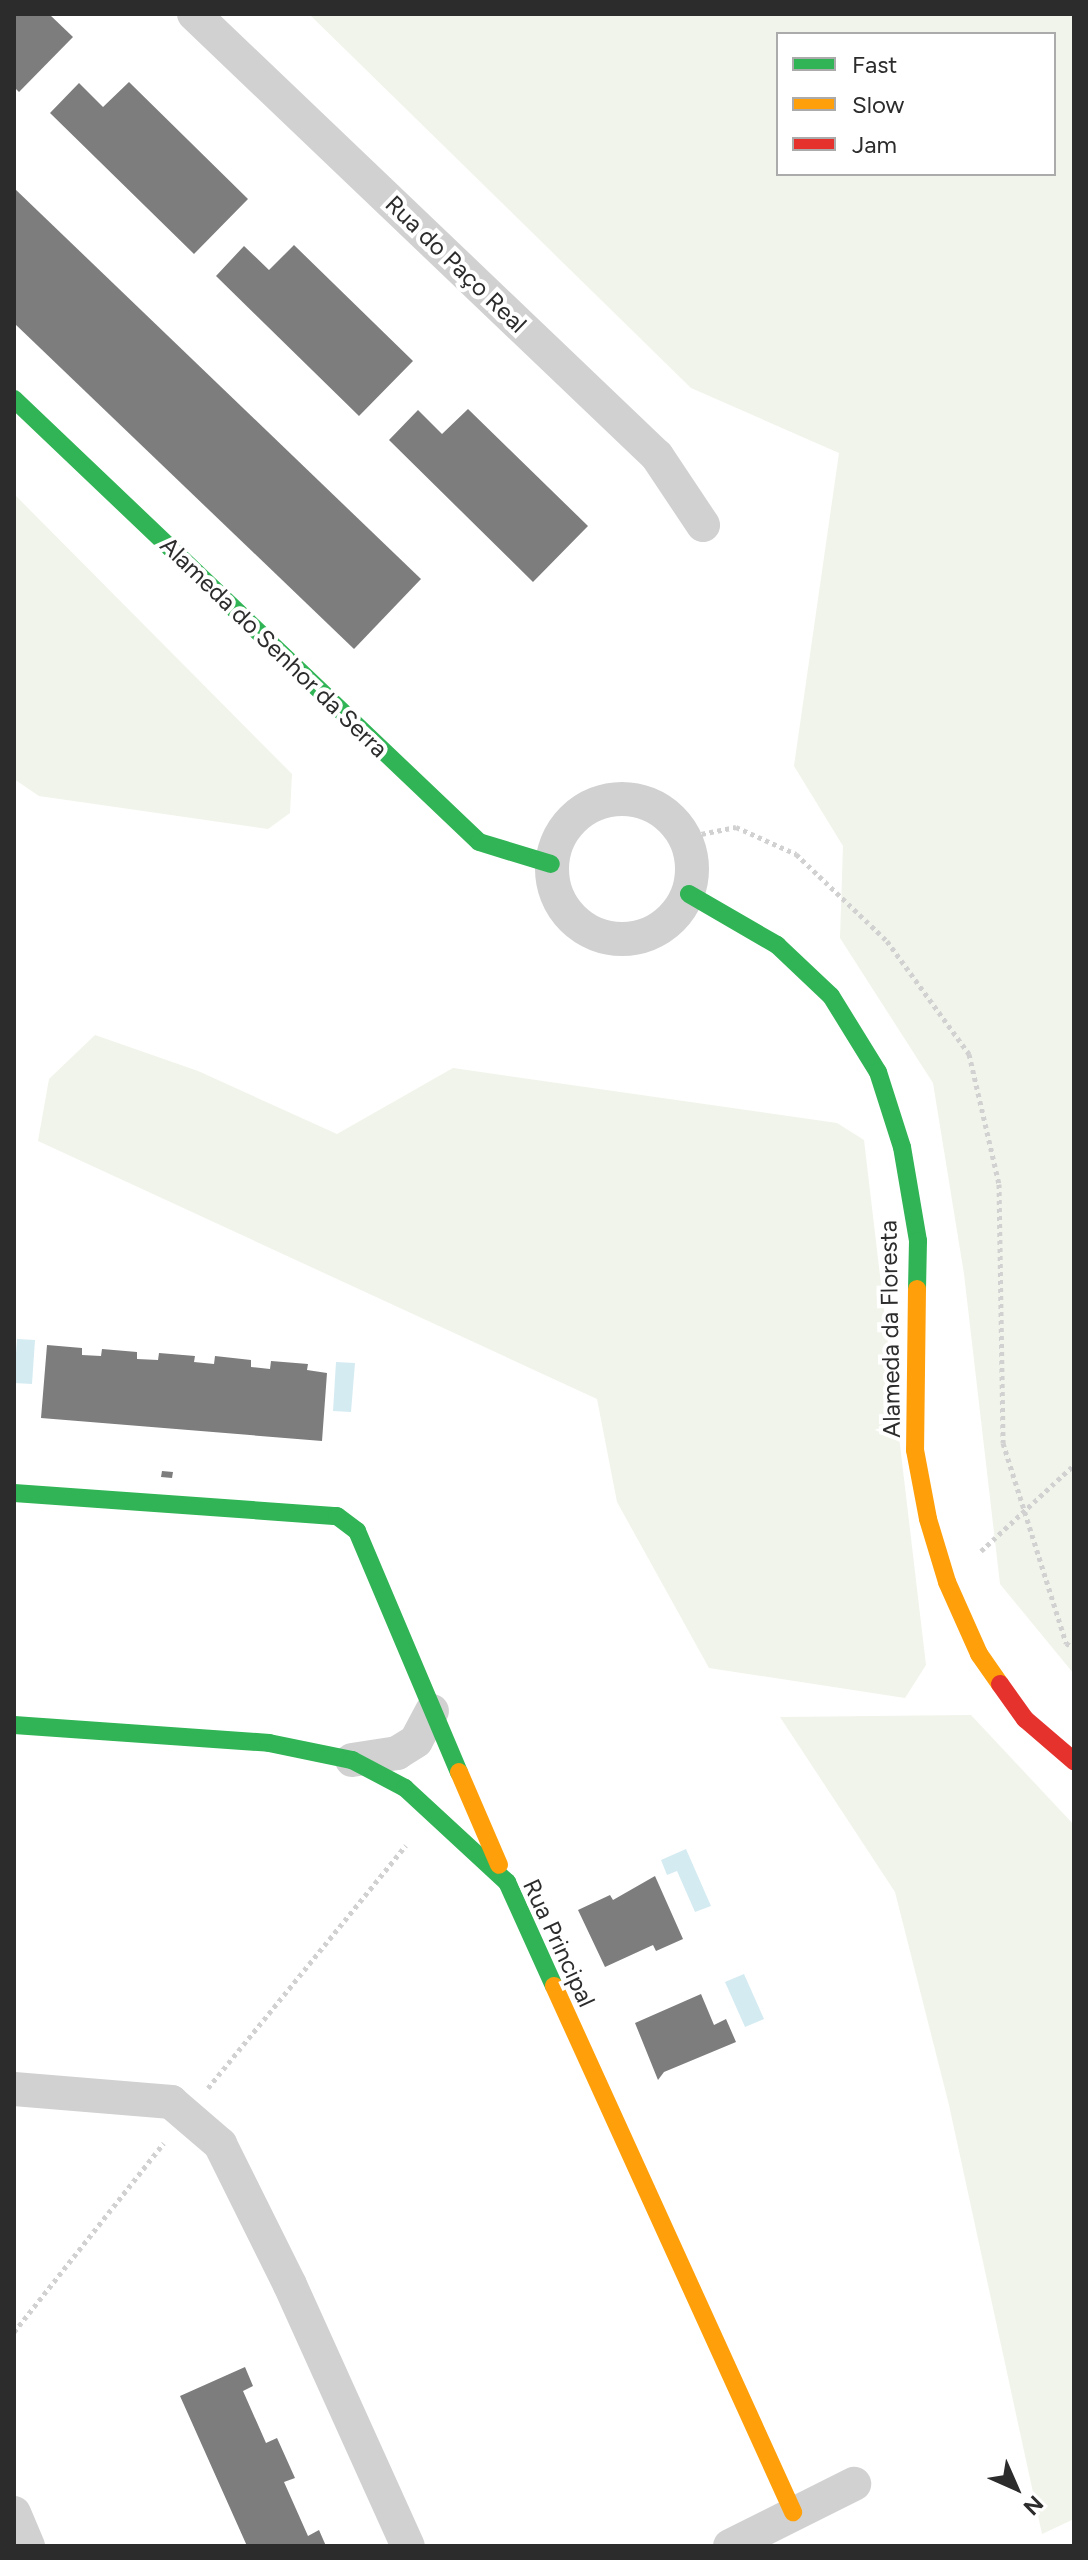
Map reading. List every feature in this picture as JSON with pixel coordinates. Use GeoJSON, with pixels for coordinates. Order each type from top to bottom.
{"type":"FeatureCollection","features":[{"type":"Feature","properties":{"kind":"street","name":"Rua do Paço Real"},"geometry":{"type":"LineString","coordinates":[[194,14],[657,456],[703,525]]}},
{"type":"Feature","properties":{"kind":"street","name":"Alameda do Senhor da Serra"},"geometry":{"type":"LineString","coordinates":[[14,399],[479,842],[551,864]]}},
{"type":"Feature","properties":{"kind":"street"},"geometry":{"type":"LineString","coordinates":[[618,797],[644,801],[668,815],[686,837],[693,865],[689,894],[674,918],[650,934],[622,940],[593,934],[570,918],[555,893],[551,864],[557,840],[572,819],[593,804],[618,797]]}},
{"type":"Feature","properties":{"kind":"street","name":"Alameda da Floresta"},"geometry":{"type":"LineString","coordinates":[[689,894],[788,955],[831,996],[878,1072],[902,1147],[918,1241],[915,1450],[947,1582],[979,1654],[1025,1719],[1074,1761]]}},
{"type":"Feature","properties":{"kind":"street"},"geometry":{"type":"LineString","coordinates":[[14,1493],[337,1516],[357,1531],[507,1882]]}},
{"type":"Feature","properties":{"kind":"street"},"geometry":{"type":"LineString","coordinates":[[352,1760],[397,1753],[416,1741],[432,1711]]}},
{"type":"Feature","properties":{"kind":"street","name":"Rua Principal"},"geometry":{"type":"LineString","coordinates":[[14,1725],[269,1743],[352,1760],[405,1788],[507,1882],[793,2512]]}},
{"type":"Feature","properties":{"kind":"street"},"geometry":{"type":"LineString","coordinates":[[14,2089],[171,2102],[220,2144],[290,2285],[408,2546]]}},
{"type":"Feature","properties":{"kind":"street"},"geometry":{"type":"LineString","coordinates":[[730,2546],[854,2484]]}},
{"type":"Feature","properties":{"kind":"street"},"geometry":{"type":"LineString","coordinates":[[14,2513],[28,2546]]}},
{"type":"Feature","properties":{"kind":"path"},"geometry":{"type":"LineString","coordinates":[[947,1582],[1074,1465]]}},
{"type":"Feature","properties":{"kind":"path"},"geometry":{"type":"LineString","coordinates":[[1022,1513],[1066,1643],[1074,1648]]}},
{"type":"Feature","properties":{"kind":"path"},"geometry":{"type":"LineString","coordinates":[[14,2332],[432,1813]]}},
{"type":"Feature","properties":{"kind":"shaded area"},"geometry":{"type":"Polygon","coordinates":[[[309,14],[1074,14],[1074,1674],[1000,1584],[964,1274],[933,1083],[840,938],[843,846],[794,766],[839,453],[691,388],[309,14]]]}},
{"type":"Feature","properties":{"kind":"shaded area"},"geometry":{"type":"Polygon","coordinates":[[[14,494],[292,774],[290,813],[268,829],[39,796],[14,779],[14,494]]]}},
{"type":"Feature","properties":{"kind":"shaded area"},"geometry":{"type":"Polygon","coordinates":[[[95,1035],[198,1071],[337,1134],[453,1068],[837,1123],[864,1140],[926,1665],[905,1698],[709,1668],[617,1502],[597,1399],[38,1141],[49,1079],[95,1035]]]}},
{"type":"Feature","properties":{"kind":"shaded area"},"geometry":{"type":"Polygon","coordinates":[[[971,1715],[1074,1825],[1074,2519],[1042,2534],[949,2105],[895,1892],[780,1717],[971,1715]]]}},
{"type":"Feature","properties":{"kind":"water"},"geometry":{"type":"Polygon","coordinates":[[[17,1339],[35,1340],[32,1384],[14,1383],[17,1339]]]}},
{"type":"Feature","properties":{"kind":"water"},"geometry":{"type":"Polygon","coordinates":[[[336,1362],[355,1363],[351,1412],[333,1411],[336,1362]]]}},
{"type":"Feature","properties":{"kind":"water"},"geometry":{"type":"Polygon","coordinates":[[[686,1849],[711,1906],[695,1912],[677,1871],[667,1875],[661,1860],[686,1849]]]}},
{"type":"Feature","properties":{"kind":"water"},"geometry":{"type":"Polygon","coordinates":[[[744,1974],[764,2019],[745,2027],[725,1982],[744,1974]]]}},
{"type":"Feature","properties":{"kind":"building"},"geometry":{"type":"Polygon","coordinates":[[[14,14],[49,14],[73,37],[19,92],[14,87],[14,14]]]}},
{"type":"Feature","properties":{"kind":"building"},"geometry":{"type":"Polygon","coordinates":[[[129,82],[248,199],[194,254],[50,113],[79,83],[103,107],[129,82]]]}},
{"type":"Feature","properties":{"kind":"building"},"geometry":{"type":"Polygon","coordinates":[[[14,188],[421,579],[354,649],[14,323],[14,188]]]}},
{"type":"Feature","properties":{"kind":"building"},"geometry":{"type":"Polygon","coordinates":[[[294,245],[413,361],[359,416],[216,276],[244,246],[269,270],[294,245]]]}},
{"type":"Feature","properties":{"kind":"building"},"geometry":{"type":"Polygon","coordinates":[[[468,409],[588,526],[533,582],[389,440],[418,410],[442,434],[468,409]]]}},
{"type":"Feature","properties":{"kind":"building"},"geometry":{"type":"Polygon","coordinates":[[[47,1345],[82,1348],[82,1355],[101,1356],[102,1349],[137,1352],[137,1359],[158,1360],[159,1353],[195,1356],[194,1362],[214,1364],[215,1356],[251,1360],[251,1367],[270,1369],[271,1361],[308,1364],[307,1370],[327,1373],[322,1441],[41,1418],[47,1345]]]}},
{"type":"Feature","properties":{"kind":"building"},"geometry":{"type":"Polygon","coordinates":[[[162,1471],[173,1472],[172,1478],[161,1477],[162,1471]]]}},
{"type":"Feature","properties":{"kind":"building"},"geometry":{"type":"Polygon","coordinates":[[[655,1876],[683,1939],[656,1951],[653,1945],[605,1967],[578,1910],[610,1895],[613,1900],[655,1876]]]}},
{"type":"Feature","properties":{"kind":"building"},"geometry":{"type":"Polygon","coordinates":[[[701,1994],[714,2025],[726,2019],[736,2042],[664,2072],[658,2080],[635,2023],[701,1994]]]}},
{"type":"Feature","properties":{"kind":"building"},"geometry":{"type":"Polygon","coordinates":[[[245,2367],[253,2386],[243,2391],[266,2443],[277,2438],[295,2478],[284,2482],[308,2536],[319,2530],[326,2546],[247,2546],[180,2396],[245,2367]]]}},
{"type":"Feature","properties":{"kind":"traffic: fast"},"geometry":{"type":"LineString","coordinates":[[14,399],[479,842],[551,864]]}},
{"type":"Feature","properties":{"kind":"traffic: fast"},"geometry":{"type":"LineString","coordinates":[[689,894],[777,945],[831,996],[878,1072],[902,1147],[918,1241],[917,1289]]}},
{"type":"Feature","properties":{"kind":"traffic: fast"},"geometry":{"type":"LineString","coordinates":[[14,1493],[337,1516],[357,1531],[459,1772]]}},
{"type":"Feature","properties":{"kind":"traffic: fast"},"geometry":{"type":"LineString","coordinates":[[14,1725],[269,1743],[352,1760],[405,1788],[507,1882],[554,1986]]}},
{"type":"Feature","properties":{"kind":"traffic: slow"},"geometry":{"type":"LineString","coordinates":[[917,1289],[915,1450],[928,1519],[947,1582],[979,1654],[1000,1684]]}},
{"type":"Feature","properties":{"kind":"traffic: slow"},"geometry":{"type":"LineString","coordinates":[[459,1772],[499,1865]]}},
{"type":"Feature","properties":{"kind":"traffic: slow"},"geometry":{"type":"LineString","coordinates":[[554,1986],[793,2512]]}},
{"type":"Feature","properties":{"kind":"traffic: jam"},"geometry":{"type":"LineString","coordinates":[[1000,1684],[1025,1719],[1074,1761]]}}]}
